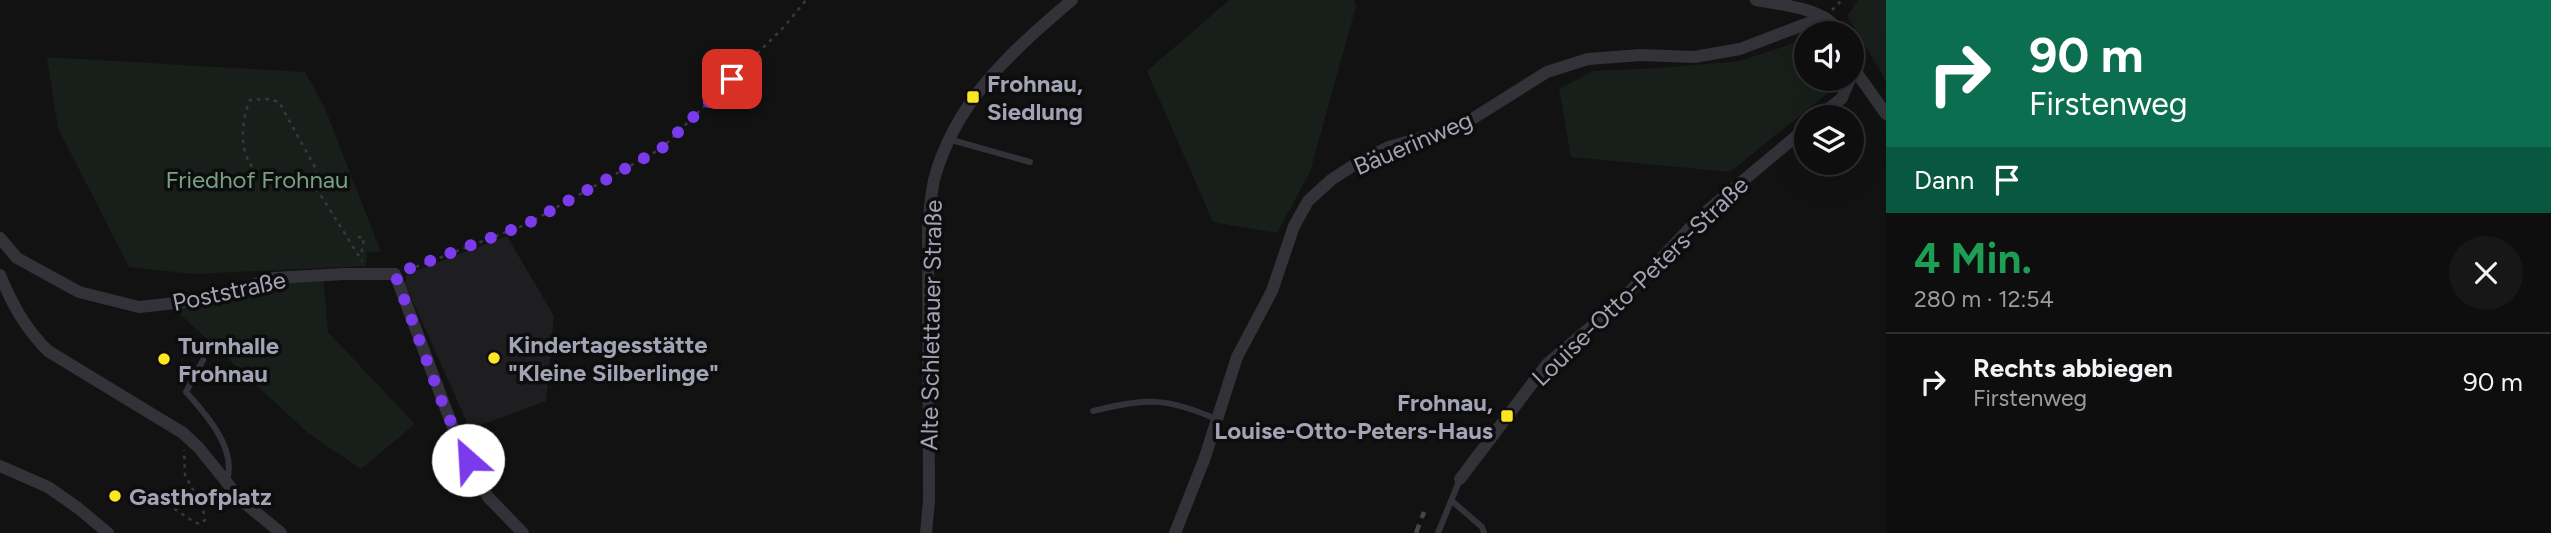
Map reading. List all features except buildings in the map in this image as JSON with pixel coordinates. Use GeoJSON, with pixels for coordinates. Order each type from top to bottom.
{"type":"FeatureCollection","features":[{"type":"Feature","properties":{"kind":"street","name":"Alte Schlettauer Straße"},"geometry":{"type":"LineString","coordinates":[[926,533],[929,500],[928,223],[934,181],[948,139],[974,97],[1001,63],[1072,0]]}},
{"type":"Feature","properties":{"kind":"street"},"geometry":{"type":"LineString","coordinates":[[1756,0],[1796,8],[1828,21]]}},
{"type":"Feature","properties":{"kind":"street","name":"Bäuerinweg"},"geometry":{"type":"LineString","coordinates":[[1175,533],[1237,357],[1272,291],[1294,226],[1308,201],[1331,180],[1360,161],[1389,147],[1461,126],[1547,72],[1588,59],[1641,55],[1695,57],[1740,49],[1824,18]]}},
{"type":"Feature","properties":{"kind":"street"},"geometry":{"type":"LineString","coordinates":[[1864,86],[1886,114]]}},
{"type":"Feature","properties":{"kind":"street"},"geometry":{"type":"LineString","coordinates":[[1834,105],[1842,98],[1844,91]]}},
{"type":"Feature","properties":{"kind":"street","name":"Louise-Otto-Peters-Straße"},"geometry":{"type":"LineString","coordinates":[[1460,479],[1547,364],[1620,302],[1702,215],[1794,138]]}},
{"type":"Feature","properties":{"kind":"street","name":"Poststraße"},"geometry":{"type":"LineString","coordinates":[[0,238],[17,258],[79,292],[139,307],[204,300],[274,278],[395,274]]}},
{"type":"Feature","properties":{"kind":"street"},"geometry":{"type":"LineString","coordinates":[[395,274],[458,441],[488,497],[523,533]]}},
{"type":"Feature","properties":{"kind":"street"},"geometry":{"type":"LineString","coordinates":[[0,275],[15,309],[32,335],[48,351],[183,433],[199,448],[241,500],[281,533]]}},
{"type":"Feature","properties":{"kind":"street"},"geometry":{"type":"LineString","coordinates":[[0,466],[48,487],[108,533]]}},
{"type":"Feature","properties":{"kind":"lane"},"geometry":{"type":"LineString","coordinates":[[948,139],[1030,162]]}},
{"type":"Feature","properties":{"kind":"lane"},"geometry":{"type":"LineString","coordinates":[[203,360],[186,392],[213,422],[231,468],[227,482]]}},
{"type":"Feature","properties":{"kind":"lane"},"geometry":{"type":"LineString","coordinates":[[1093,411],[1132,401],[1164,402],[1216,419]]}},
{"type":"Feature","properties":{"kind":"lane"},"geometry":{"type":"LineString","coordinates":[[1438,533],[1460,479]]}},
{"type":"Feature","properties":{"kind":"lane"},"geometry":{"type":"LineString","coordinates":[[1452,501],[1482,527],[1484,533]]}},
{"type":"Feature","properties":{"kind":"path"},"geometry":{"type":"LineString","coordinates":[[395,274],[527,224],[662,148],[784,27],[806,0]]}},
{"type":"Feature","properties":{"kind":"path"},"geometry":{"type":"LineString","coordinates":[[315,186],[262,177],[247,160],[242,118],[250,100],[268,99],[279,102],[317,171],[315,186],[360,256],[366,274]]}},
{"type":"Feature","properties":{"kind":"path"},"geometry":{"type":"LineString","coordinates":[[358,237],[364,238],[360,256]]}},
{"type":"Feature","properties":{"kind":"path"},"geometry":{"type":"LineString","coordinates":[[146,490],[194,522],[200,524],[205,520],[203,509],[185,475],[183,433]]}},
{"type":"Feature","properties":{"kind":"shaded area","name":"Kindertagesstätte \"Kleine Silberlinge\""},"geometry":{"type":"Polygon","coordinates":[[[507,236],[554,316],[546,401],[470,429],[405,284],[407,274],[507,236]]]}},
{"type":"Feature","properties":{"kind":"green space"},"geometry":{"type":"Polygon","coordinates":[[[1229,0],[1354,0],[1356,6],[1310,172],[1277,233],[1213,222],[1147,71],[1229,0]]]}},
{"type":"Feature","properties":{"kind":"green space"},"geometry":{"type":"Polygon","coordinates":[[[1858,0],[1886,0],[1886,81],[1864,44],[1864,21],[1850,21],[1847,16],[1858,0]]]}},
{"type":"Feature","properties":{"kind":"green space"},"geometry":{"type":"Polygon","coordinates":[[[1794,43],[1794,91],[1831,91],[1813,105],[1794,105],[1794,121],[1730,172],[1571,157],[1559,89],[1593,71],[1740,61],[1794,43]]]}},
{"type":"Feature","properties":{"kind":"green space","name":"Friedhof Frohnau"},"geometry":{"type":"Polygon","coordinates":[[[47,57],[305,72],[324,106],[381,252],[367,252],[366,266],[193,274],[129,267],[58,128],[47,57]]]}},
{"type":"Feature","properties":{"kind":"green space"},"geometry":{"type":"Polygon","coordinates":[[[323,275],[328,332],[415,424],[361,469],[308,433],[169,304],[274,278],[323,275]]]}},
{"type":"Feature","properties":{"kind":"railway"},"geometry":{"type":"LineString","coordinates":[[1416,533],[1424,512]]}},
{"type":"Feature","properties":{"kind":"place","name":"Frohnau, Siedlung"},"geometry":{"type":"Point","coordinates":[973,97]}},
{"type":"Feature","properties":{"kind":"place","name":"Kindertagesstätte \"Kleine Silberlinge\""},"geometry":{"type":"Point","coordinates":[494,358]}},
{"type":"Feature","properties":{"kind":"place","name":"Turnhalle Frohnau"},"geometry":{"type":"Point","coordinates":[164,359]}},
{"type":"Feature","properties":{"kind":"place","name":"Frohnau, Louise-Otto-Peters-Haus"},"geometry":{"type":"Point","coordinates":[1507,416]}},
{"type":"Feature","properties":{"kind":"place","name":"Gasthofplatz"},"geometry":{"type":"Point","coordinates":[115,496]}},
{"type":"Feature","properties":{"kind":"route"},"geometry":{"type":"LineString","coordinates":[[468,460],[442,402],[395,274],[527,224],[612,177],[662,148],[732,79]]}}]}
